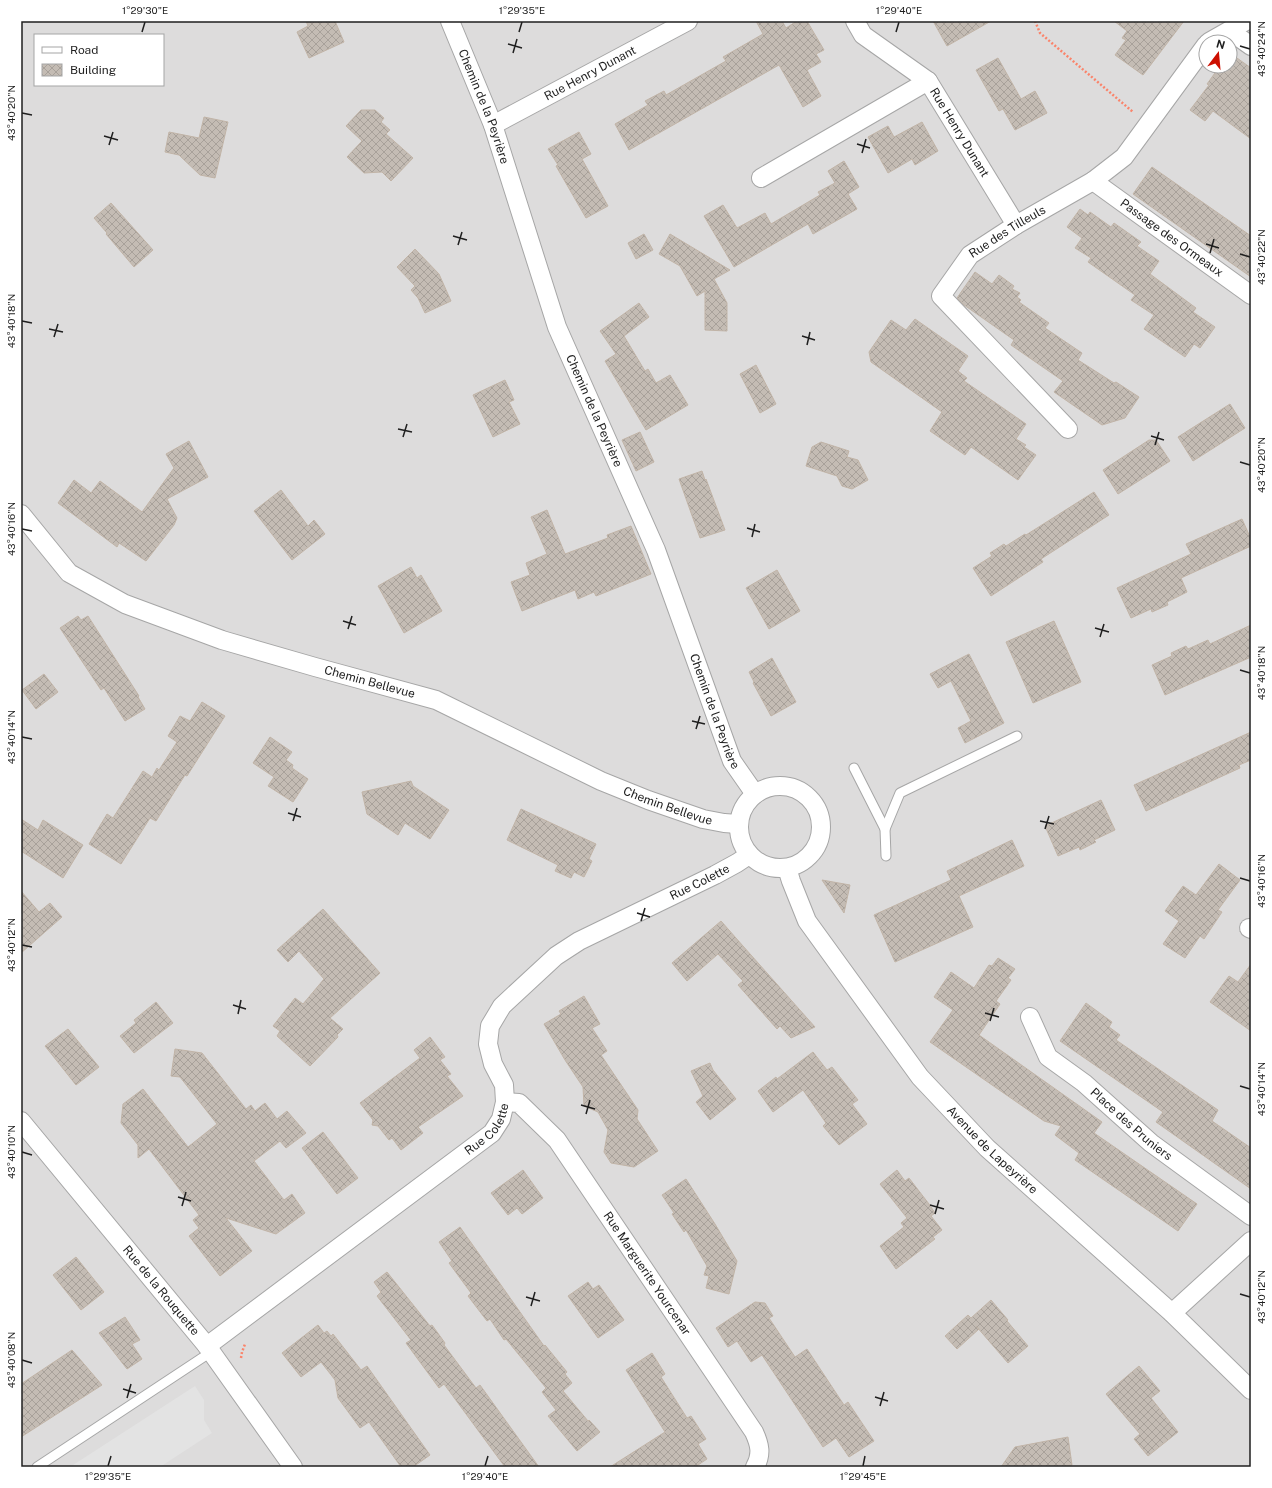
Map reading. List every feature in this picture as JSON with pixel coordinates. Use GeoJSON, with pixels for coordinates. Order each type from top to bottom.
{"type":"FeatureCollection","features":[{"type":"Feature","properties":{"kind":"street","name":"Chemin de la Peyrière"},"geometry":{"type":"LineString","coordinates":[[450,21],[493,125],[557,327],[656,550],[732,762],[755,794]]}},
{"type":"Feature","properties":{"kind":"street","name":"Rue Henry Dunant"},"geometry":{"type":"LineString","coordinates":[[493,125],[688,21]]}},
{"type":"Feature","properties":{"kind":"street","name":"Rue Henry Dunant"},"geometry":{"type":"LineString","coordinates":[[854,21],[863,35],[928,81],[1016,225]]}},
{"type":"Feature","properties":{"kind":"street"},"geometry":{"type":"LineString","coordinates":[[1224,34],[1246,21]]}},
{"type":"Feature","properties":{"kind":"street"},"geometry":{"type":"LineString","coordinates":[[1230,31],[1251,46]]}},
{"type":"Feature","properties":{"kind":"street","name":"Rue des Tilleuls"},"geometry":{"type":"LineString","coordinates":[[1068,428],[941,296],[970,255],[1016,225],[1093,181],[1124,157],[1198,56]]}},
{"type":"Feature","properties":{"kind":"street"},"geometry":{"type":"LineString","coordinates":[[761,178],[928,81]]}},
{"type":"Feature","properties":{"kind":"street","name":"Passage des Ormeaux"},"geometry":{"type":"LineString","coordinates":[[1093,181],[1251,295]]}},
{"type":"Feature","properties":{"kind":"street","name":"Chemin Bellevue"},"geometry":{"type":"LineString","coordinates":[[21,514],[69,573],[125,604],[222,640],[316,668],[436,700],[601,781],[703,820],[738,824]]}},
{"type":"Feature","properties":{"kind":"street"},"geometry":{"type":"LineString","coordinates":[[778,786],[791,787],[802,792],[812,801],[818,812],[821,824],[820,836],[816,847],[808,857],[799,864],[787,868],[777,868],[766,866],[749,855],[739,835],[738,824],[743,807],[755,794],[766,788],[778,786]]}},
{"type":"Feature","properties":{"kind":"street","name":"Rue Colette"},"geometry":{"type":"LineString","coordinates":[[209,1349],[492,1133],[501,1119],[505,1102],[504,1085],[493,1064],[488,1044],[490,1026],[502,1006],[556,956],[579,941],[715,875],[749,855]]}},
{"type":"Feature","properties":{"kind":"street","name":"Avenue de Lapeyrière"},"geometry":{"type":"LineString","coordinates":[[787,868],[807,921],[920,1077],[987,1148],[1172,1313],[1251,1390]]}},
{"type":"Feature","properties":{"kind":"street","name":"Place des Pruniers"},"geometry":{"type":"LineString","coordinates":[[1030,1017],[1048,1058],[1084,1083],[1151,1143],[1251,1216]]}},
{"type":"Feature","properties":{"kind":"street","name":"Rue Marguerite Yourcenar"},"geometry":{"type":"LineString","coordinates":[[505,1102],[519,1103],[557,1140],[754,1432],[760,1444],[759,1459],[755,1467]]}},
{"type":"Feature","properties":{"kind":"street","name":"Rue de la Rouquette"},"geometry":{"type":"LineString","coordinates":[[21,1121],[209,1349],[294,1467]]}},
{"type":"Feature","properties":{"kind":"street"},"geometry":{"type":"LineString","coordinates":[[1172,1313],[1251,1241]]}},
{"type":"Feature","properties":{"kind":"lane"},"geometry":{"type":"LineString","coordinates":[[886,856],[885,829],[900,793],[1018,736]]}},
{"type":"Feature","properties":{"kind":"lane"},"geometry":{"type":"LineString","coordinates":[[854,768],[885,829]]}},
{"type":"Feature","properties":{"kind":"lane"},"geometry":{"type":"LineString","coordinates":[[37,1467],[209,1349]]}},
{"type":"Feature","properties":{"kind":"path"},"geometry":{"type":"LineString","coordinates":[[1035,21],[1040,33],[1148,125]]}},
{"type":"Feature","properties":{"kind":"path"},"geometry":{"type":"LineString","coordinates":[[241,1364],[242,1352],[246,1341]]}},
{"type":"Feature","properties":{"kind":"shaded area"},"geometry":{"type":"Polygon","coordinates":[[[21,21],[1251,21],[1251,1467],[21,1467],[21,21]]]}},
{"type":"Feature","properties":{"kind":"shaded area"},"geometry":{"type":"Polygon","coordinates":[[[195,1386],[204,1400],[204,1420],[212,1433],[160,1467],[70,1467],[195,1386]]]}},
{"type":"Feature","properties":{"kind":"building"},"geometry":{"type":"Polygon","coordinates":[[[306,21],[335,21],[344,42],[309,58],[297,32],[308,26],[306,21]]]}},
{"type":"Feature","properties":{"kind":"building"},"geometry":{"type":"Polygon","coordinates":[[[756,21],[782,21],[786,28],[797,21],[807,21],[824,50],[816,54],[821,62],[807,70],[821,96],[803,107],[779,65],[629,150],[615,124],[648,105],[645,101],[664,91],[666,95],[726,61],[723,57],[763,34],[756,21]]]}},
{"type":"Feature","properties":{"kind":"building"},"geometry":{"type":"Polygon","coordinates":[[[933,21],[991,21],[947,46],[933,21]]]}},
{"type":"Feature","properties":{"kind":"building"},"geometry":{"type":"Polygon","coordinates":[[[1114,21],[1184,21],[1143,75],[1115,55],[1126,40],[1122,38],[1127,31],[1114,21]]]}},
{"type":"Feature","properties":{"kind":"building"},"geometry":{"type":"Polygon","coordinates":[[[998,58],[1021,99],[1035,91],[1047,113],[1015,130],[1003,109],[999,111],[976,70],[998,58]]]}},
{"type":"Feature","properties":{"kind":"building"},"geometry":{"type":"Polygon","coordinates":[[[1238,59],[1251,68],[1251,139],[1213,111],[1205,121],[1190,110],[1209,85],[1207,84],[1214,74],[1238,74],[1238,59]]]}},
{"type":"Feature","properties":{"kind":"building"},"geometry":{"type":"Polygon","coordinates":[[[361,110],[375,110],[384,118],[381,122],[390,130],[386,134],[413,158],[391,181],[382,172],[364,173],[347,157],[362,141],[346,126],[361,110]]]}},
{"type":"Feature","properties":{"kind":"building"},"geometry":{"type":"Polygon","coordinates":[[[204,117],[228,122],[215,178],[200,175],[179,155],[165,152],[169,132],[199,138],[204,117]]]}},
{"type":"Feature","properties":{"kind":"building"},"geometry":{"type":"Polygon","coordinates":[[[922,122],[938,151],[915,165],[912,159],[888,173],[868,137],[888,126],[894,137],[922,122]]]}},
{"type":"Feature","properties":{"kind":"building"},"geometry":{"type":"Polygon","coordinates":[[[579,132],[591,154],[582,159],[608,206],[586,218],[548,149],[579,132]]]}},
{"type":"Feature","properties":{"kind":"building"},"geometry":{"type":"Polygon","coordinates":[[[844,161],[859,187],[848,194],[857,209],[813,234],[808,224],[734,267],[704,216],[723,205],[737,228],[765,213],[771,224],[820,195],[818,192],[835,183],[828,171],[844,161]]]}},
{"type":"Feature","properties":{"kind":"building"},"geometry":{"type":"Polygon","coordinates":[[[1152,167],[1251,236],[1251,277],[1133,194],[1152,167]]]}},
{"type":"Feature","properties":{"kind":"building"},"geometry":{"type":"Polygon","coordinates":[[[111,203],[153,250],[134,267],[94,218],[111,203]]]}},
{"type":"Feature","properties":{"kind":"building"},"geometry":{"type":"Polygon","coordinates":[[[1080,209],[1088,215],[1090,212],[1111,227],[1114,223],[1141,242],[1137,246],[1159,261],[1150,274],[1196,308],[1193,312],[1215,327],[1200,348],[1194,344],[1185,357],[1144,329],[1154,315],[1131,300],[1135,295],[1088,262],[1091,258],[1075,248],[1082,238],[1067,227],[1080,209]]]}},
{"type":"Feature","properties":{"kind":"building"},"geometry":{"type":"Polygon","coordinates":[[[644,234],[653,250],[636,259],[628,243],[644,234]]]}},
{"type":"Feature","properties":{"kind":"building"},"geometry":{"type":"Polygon","coordinates":[[[670,234],[730,270],[714,279],[727,303],[727,331],[705,330],[705,291],[697,296],[680,266],[659,254],[670,234]]]}},
{"type":"Feature","properties":{"kind":"building"},"geometry":{"type":"Polygon","coordinates":[[[415,249],[439,274],[451,301],[425,313],[418,298],[411,290],[415,286],[397,267],[415,249]]]}},
{"type":"Feature","properties":{"kind":"building"},"geometry":{"type":"Polygon","coordinates":[[[975,272],[992,284],[999,275],[1014,286],[1012,289],[1020,293],[1017,297],[1021,300],[1019,302],[1049,323],[1045,328],[1082,353],[1078,360],[1139,397],[1125,418],[1102,425],[1054,392],[1063,381],[1011,345],[1014,340],[964,305],[957,298],[975,272]]]}},
{"type":"Feature","properties":{"kind":"building"},"geometry":{"type":"Polygon","coordinates":[[[639,303],[649,317],[624,336],[645,371],[648,369],[656,383],[670,375],[688,405],[646,430],[605,361],[616,354],[600,331],[639,303]]]}},
{"type":"Feature","properties":{"kind":"building"},"geometry":{"type":"Polygon","coordinates":[[[915,319],[968,356],[958,371],[967,378],[964,381],[1026,424],[1016,439],[1026,445],[1024,447],[1036,455],[1018,480],[971,447],[965,455],[930,431],[942,412],[871,362],[869,352],[891,320],[906,330],[915,319]]]}},
{"type":"Feature","properties":{"kind":"building"},"geometry":{"type":"Polygon","coordinates":[[[756,365],[776,404],[760,413],[740,374],[756,365]]]}},
{"type":"Feature","properties":{"kind":"building"},"geometry":{"type":"Polygon","coordinates":[[[505,380],[514,400],[509,402],[520,424],[493,437],[473,395],[505,380]]]}},
{"type":"Feature","properties":{"kind":"building"},"geometry":{"type":"Polygon","coordinates":[[[1230,404],[1245,428],[1193,461],[1178,437],[1230,404]]]}},
{"type":"Feature","properties":{"kind":"building"},"geometry":{"type":"Polygon","coordinates":[[[640,432],[654,462],[636,471],[622,440],[640,432]]]}},
{"type":"Feature","properties":{"kind":"building"},"geometry":{"type":"Polygon","coordinates":[[[1149,440],[1156,440],[1170,461],[1118,494],[1103,470],[1149,440]]]}},
{"type":"Feature","properties":{"kind":"building"},"geometry":{"type":"Polygon","coordinates":[[[189,441],[208,477],[167,499],[177,518],[174,525],[146,561],[119,543],[117,547],[58,503],[74,480],[91,493],[100,481],[142,512],[174,468],[166,454],[189,441]]]}},
{"type":"Feature","properties":{"kind":"building"},"geometry":{"type":"Polygon","coordinates":[[[821,442],[849,451],[847,457],[858,460],[868,480],[852,489],[842,486],[837,476],[806,466],[812,447],[821,442]]]}},
{"type":"Feature","properties":{"kind":"building"},"geometry":{"type":"Polygon","coordinates":[[[702,471],[725,530],[700,538],[679,479],[702,471]]]}},
{"type":"Feature","properties":{"kind":"building"},"geometry":{"type":"Polygon","coordinates":[[[281,490],[308,526],[314,520],[325,534],[292,560],[254,511],[281,490]]]}},
{"type":"Feature","properties":{"kind":"building"},"geometry":{"type":"Polygon","coordinates":[[[1094,492],[1109,515],[1041,559],[1043,562],[991,596],[973,568],[992,556],[990,553],[1004,544],[1006,546],[1025,534],[1026,535],[1094,492]]]}},
{"type":"Feature","properties":{"kind":"building"},"geometry":{"type":"Polygon","coordinates":[[[547,510],[565,554],[608,538],[607,535],[631,526],[651,574],[596,596],[594,592],[578,599],[575,590],[522,611],[511,582],[530,575],[526,563],[547,554],[531,517],[547,510]]]}},
{"type":"Feature","properties":{"kind":"building"},"geometry":{"type":"Polygon","coordinates":[[[1242,519],[1251,539],[1251,546],[1181,578],[1187,592],[1167,602],[1168,605],[1152,612],[1151,609],[1131,618],[1117,588],[1191,554],[1186,544],[1242,519]]]}},
{"type":"Feature","properties":{"kind":"building"},"geometry":{"type":"Polygon","coordinates":[[[411,567],[417,578],[421,575],[442,611],[404,633],[378,586],[411,567]]]}},
{"type":"Feature","properties":{"kind":"building"},"geometry":{"type":"Polygon","coordinates":[[[777,570],[800,611],[769,629],[746,588],[777,570]]]}},
{"type":"Feature","properties":{"kind":"building"},"geometry":{"type":"Polygon","coordinates":[[[78,616],[81,620],[88,616],[139,696],[138,697],[145,709],[125,721],[104,688],[101,690],[60,628],[78,616]]]}},
{"type":"Feature","properties":{"kind":"building"},"geometry":{"type":"Polygon","coordinates":[[[1054,621],[1081,682],[1033,703],[1006,642],[1054,621]]]}},
{"type":"Feature","properties":{"kind":"building"},"geometry":{"type":"Polygon","coordinates":[[[1251,625],[1251,657],[1165,695],[1152,665],[1172,656],[1171,653],[1186,646],[1188,649],[1208,640],[1210,644],[1251,625]]]}},
{"type":"Feature","properties":{"kind":"building"},"geometry":{"type":"Polygon","coordinates":[[[969,654],[1004,723],[965,743],[958,728],[971,721],[951,681],[938,688],[930,674],[969,654]]]}},
{"type":"Feature","properties":{"kind":"building"},"geometry":{"type":"Polygon","coordinates":[[[772,658],[796,702],[771,716],[753,683],[754,682],[749,672],[772,658]]]}},
{"type":"Feature","properties":{"kind":"building"},"geometry":{"type":"Polygon","coordinates":[[[44,674],[58,692],[36,709],[22,690],[44,674]]]}},
{"type":"Feature","properties":{"kind":"building"},"geometry":{"type":"Polygon","coordinates":[[[202,702],[225,716],[156,821],[150,818],[121,864],[89,844],[107,814],[113,818],[143,771],[152,777],[157,768],[159,770],[177,742],[168,736],[180,716],[190,721],[202,702]]]}},
{"type":"Feature","properties":{"kind":"building"},"geometry":{"type":"Polygon","coordinates":[[[1251,732],[1251,760],[1239,765],[1240,768],[1146,811],[1134,785],[1251,732]]]}},
{"type":"Feature","properties":{"kind":"building"},"geometry":{"type":"Polygon","coordinates":[[[270,737],[292,752],[286,760],[293,765],[292,768],[308,779],[293,802],[268,786],[274,777],[253,763],[270,737]]]}},
{"type":"Feature","properties":{"kind":"building"},"geometry":{"type":"Polygon","coordinates":[[[411,781],[413,786],[449,810],[430,839],[405,823],[398,835],[367,814],[362,792],[411,781]]]}},
{"type":"Feature","properties":{"kind":"building"},"geometry":{"type":"Polygon","coordinates":[[[1101,800],[1115,830],[1094,840],[1096,842],[1080,850],[1079,847],[1058,856],[1045,826],[1101,800]]]}},
{"type":"Feature","properties":{"kind":"building"},"geometry":{"type":"Polygon","coordinates":[[[521,809],[596,844],[589,859],[592,861],[584,877],[574,872],[571,878],[555,871],[558,865],[507,840],[521,809]]]}},
{"type":"Feature","properties":{"kind":"building"},"geometry":{"type":"Polygon","coordinates":[[[21,819],[38,830],[43,820],[83,845],[63,878],[21,851],[21,819]]]}},
{"type":"Feature","properties":{"kind":"building"},"geometry":{"type":"Polygon","coordinates":[[[1012,840],[1024,866],[959,896],[973,927],[895,962],[874,915],[951,880],[947,871],[1012,840]]]}},
{"type":"Feature","properties":{"kind":"building"},"geometry":{"type":"Polygon","coordinates":[[[1219,864],[1240,880],[1218,910],[1222,912],[1204,939],[1200,936],[1185,958],[1163,944],[1179,921],[1165,911],[1183,886],[1196,895],[1219,864]]]}},
{"type":"Feature","properties":{"kind":"building"},"geometry":{"type":"Polygon","coordinates":[[[822,880],[850,885],[844,913],[822,880]]]}},
{"type":"Feature","properties":{"kind":"building"},"geometry":{"type":"Polygon","coordinates":[[[21,891],[39,912],[50,903],[62,917],[21,953],[21,891]]]}},
{"type":"Feature","properties":{"kind":"building"},"geometry":{"type":"Polygon","coordinates":[[[323,909],[380,973],[330,1018],[343,1029],[337,1035],[338,1037],[310,1066],[277,1036],[280,1031],[273,1026],[295,998],[303,1004],[324,979],[299,951],[288,962],[277,950],[323,909]]]}},
{"type":"Feature","properties":{"kind":"building"},"geometry":{"type":"Polygon","coordinates":[[[721,921],[815,1027],[791,1038],[780,1026],[777,1029],[738,985],[743,981],[718,954],[687,981],[672,963],[721,921]]]}},
{"type":"Feature","properties":{"kind":"building"},"geometry":{"type":"Polygon","coordinates":[[[998,958],[1015,969],[1008,978],[1011,980],[996,1001],[1000,1004],[979,1035],[1102,1122],[1094,1133],[1197,1204],[1178,1231],[1075,1160],[1079,1153],[1055,1135],[1061,1126],[1044,1121],[930,1042],[953,1010],[934,997],[951,972],[974,988],[989,965],[992,966],[998,958]]]}},
{"type":"Feature","properties":{"kind":"building"},"geometry":{"type":"Polygon","coordinates":[[[1251,964],[1251,1031],[1210,1002],[1229,976],[1238,982],[1251,964]]]}},
{"type":"Feature","properties":{"kind":"building"},"geometry":{"type":"Polygon","coordinates":[[[584,996],[600,1024],[592,1028],[607,1051],[601,1055],[638,1110],[637,1119],[658,1151],[634,1167],[611,1163],[604,1152],[608,1130],[598,1112],[584,1106],[583,1087],[544,1024],[561,1014],[559,1011],[584,996]]]}},
{"type":"Feature","properties":{"kind":"building"},"geometry":{"type":"Polygon","coordinates":[[[156,1002],[173,1023],[134,1053],[120,1036],[136,1023],[134,1020],[156,1002]]]}},
{"type":"Feature","properties":{"kind":"building"},"geometry":{"type":"Polygon","coordinates":[[[1086,1003],[1112,1022],[1109,1027],[1120,1035],[1116,1040],[1218,1110],[1212,1121],[1251,1148],[1251,1189],[1156,1122],[1163,1112],[1060,1041],[1086,1003]]]}},
{"type":"Feature","properties":{"kind":"building"},"geometry":{"type":"Polygon","coordinates":[[[68,1029],[99,1067],[76,1085],[45,1046],[68,1029]]]}},
{"type":"Feature","properties":{"kind":"building"},"geometry":{"type":"Polygon","coordinates":[[[430,1037],[445,1057],[440,1060],[451,1074],[447,1076],[463,1096],[418,1127],[423,1133],[401,1150],[392,1138],[389,1140],[378,1126],[372,1125],[373,1120],[360,1103],[420,1058],[414,1050],[430,1037]]]}},
{"type":"Feature","properties":{"kind":"building"},"geometry":{"type":"Polygon","coordinates":[[[175,1049],[202,1053],[246,1109],[251,1105],[255,1111],[265,1103],[277,1119],[287,1111],[306,1133],[286,1148],[280,1141],[254,1161],[284,1200],[292,1194],[305,1213],[276,1234],[226,1218],[252,1251],[220,1276],[189,1236],[199,1228],[193,1220],[199,1215],[149,1149],[138,1158],[138,1145],[121,1123],[123,1104],[143,1089],[188,1147],[217,1124],[180,1077],[171,1076],[175,1049]]]}},
{"type":"Feature","properties":{"kind":"building"},"geometry":{"type":"Polygon","coordinates":[[[813,1052],[827,1070],[832,1067],[858,1100],[852,1104],[867,1124],[839,1145],[823,1126],[826,1123],[803,1090],[773,1112],[758,1091],[776,1077],[777,1079],[813,1052]]]}},
{"type":"Feature","properties":{"kind":"building"},"geometry":{"type":"Polygon","coordinates":[[[710,1063],[713,1070],[736,1099],[710,1120],[696,1102],[703,1096],[691,1071],[710,1063]]]}},
{"type":"Feature","properties":{"kind":"building"},"geometry":{"type":"Polygon","coordinates":[[[323,1132],[358,1178],[337,1194],[302,1148],[323,1132]]]}},
{"type":"Feature","properties":{"kind":"building"},"geometry":{"type":"Polygon","coordinates":[[[523,1170],[543,1198],[522,1214],[517,1208],[508,1215],[491,1193],[523,1170]]]}},
{"type":"Feature","properties":{"kind":"building"},"geometry":{"type":"Polygon","coordinates":[[[897,1170],[905,1181],[909,1178],[929,1204],[935,1213],[931,1216],[942,1230],[933,1237],[935,1239],[896,1269],[880,1246],[904,1227],[901,1223],[907,1218],[880,1184],[897,1170]]]}},
{"type":"Feature","properties":{"kind":"building"},"geometry":{"type":"Polygon","coordinates":[[[686,1179],[737,1261],[729,1294],[706,1288],[709,1276],[704,1275],[707,1266],[686,1230],[684,1232],[672,1214],[674,1213],[662,1195],[686,1179]]]}},
{"type":"Feature","properties":{"kind":"building"},"geometry":{"type":"Polygon","coordinates":[[[460,1227],[544,1346],[545,1345],[567,1372],[565,1374],[572,1383],[563,1391],[588,1421],[589,1420],[600,1432],[577,1451],[548,1416],[556,1410],[542,1392],[546,1388],[506,1339],[504,1340],[490,1319],[487,1321],[468,1296],[471,1293],[449,1263],[452,1261],[439,1242],[460,1227]]]}},
{"type":"Feature","properties":{"kind":"building"},"geometry":{"type":"Polygon","coordinates":[[[76,1257],[104,1292],[81,1310],[53,1275],[76,1257]]]}},
{"type":"Feature","properties":{"kind":"building"},"geometry":{"type":"Polygon","coordinates":[[[387,1272],[430,1326],[432,1325],[445,1343],[444,1345],[476,1388],[480,1385],[539,1467],[505,1467],[444,1384],[439,1388],[406,1343],[411,1340],[377,1296],[381,1292],[374,1282],[387,1272]]]}},
{"type":"Feature","properties":{"kind":"building"},"geometry":{"type":"Polygon","coordinates":[[[588,1282],[593,1289],[599,1285],[624,1320],[598,1338],[568,1296],[588,1282]]]}},
{"type":"Feature","properties":{"kind":"building"},"geometry":{"type":"Polygon","coordinates":[[[991,1300],[1028,1346],[1008,1363],[979,1329],[957,1349],[945,1336],[968,1315],[971,1318],[991,1300]]]}},
{"type":"Feature","properties":{"kind":"building"},"geometry":{"type":"Polygon","coordinates":[[[755,1302],[765,1303],[773,1316],[769,1318],[795,1357],[807,1349],[844,1405],[848,1402],[874,1441],[849,1457],[836,1438],[823,1447],[762,1355],[751,1362],[737,1341],[728,1347],[716,1328],[755,1302]]]}},
{"type":"Feature","properties":{"kind":"building"},"geometry":{"type":"Polygon","coordinates":[[[125,1317],[140,1340],[132,1344],[142,1359],[127,1369],[99,1333],[125,1317]]]}},
{"type":"Feature","properties":{"kind":"building"},"geometry":{"type":"Polygon","coordinates":[[[318,1325],[324,1333],[327,1331],[331,1336],[333,1334],[361,1370],[367,1366],[430,1455],[413,1467],[401,1467],[369,1422],[360,1428],[338,1398],[335,1380],[321,1362],[301,1377],[282,1353],[318,1325]]]}},
{"type":"Feature","properties":{"kind":"building"},"geometry":{"type":"Polygon","coordinates":[[[72,1350],[102,1385],[21,1437],[21,1384],[72,1350]]]}},
{"type":"Feature","properties":{"kind":"building"},"geometry":{"type":"Polygon","coordinates":[[[652,1353],[665,1374],[661,1377],[687,1418],[691,1416],[706,1439],[698,1444],[707,1459],[695,1467],[610,1467],[665,1432],[626,1370],[652,1353]]]}},
{"type":"Feature","properties":{"kind":"building"},"geometry":{"type":"Polygon","coordinates":[[[1139,1366],[1160,1391],[1151,1398],[1178,1432],[1148,1456],[1134,1439],[1140,1434],[1106,1394],[1139,1366]]]}},
{"type":"Feature","properties":{"kind":"building"},"geometry":{"type":"Polygon","coordinates":[[[1068,1437],[1072,1465],[1061,1467],[1001,1467],[1015,1447],[1068,1437]]]}}]}
